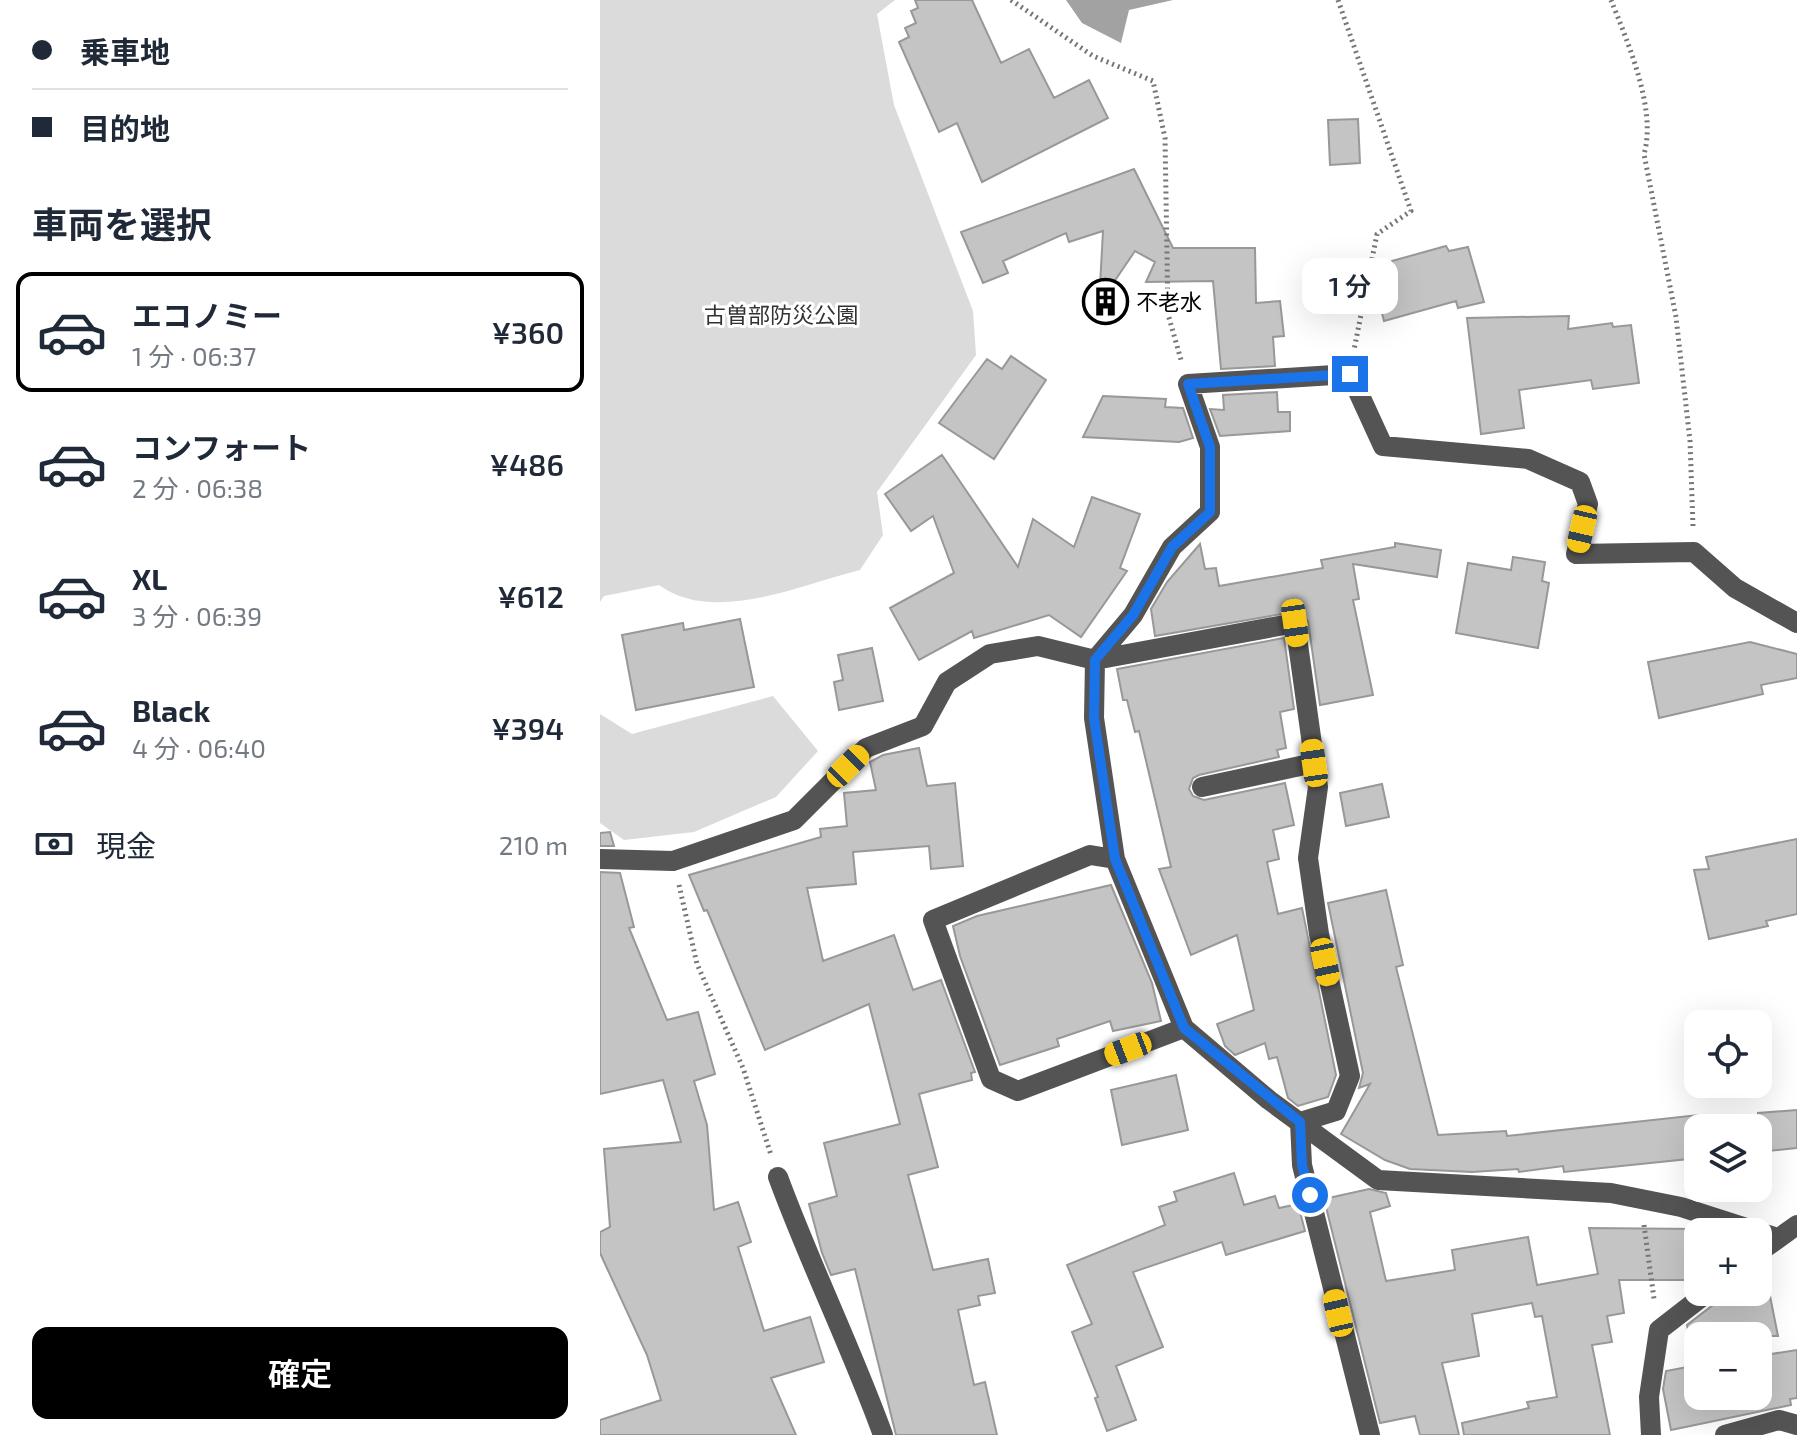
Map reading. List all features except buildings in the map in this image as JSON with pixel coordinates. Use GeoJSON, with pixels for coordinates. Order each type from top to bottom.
{"type":"FeatureCollection","features":[{"type":"Feature","properties":{"kind":"street"},"geometry":{"type":"LineString","coordinates":[[1778,1238],[1681,1207],[1611,1193],[1378,1180],[1300,1122],[1184,1028],[1115,859],[1094,718],[1095,660],[1133,615],[1172,547],[1210,512],[1210,447],[1188,384],[1350,374],[1383,446],[1528,459],[1580,482],[1588,504],[1576,554],[1694,552],[1735,588],[1797,623]]}},
{"type":"Feature","properties":{"kind":"street"},"geometry":{"type":"LineString","coordinates":[[600,859],[673,861],[794,820],[866,748],[923,726],[947,682],[990,654],[1038,646],[1095,660],[1295,623],[1318,787],[1308,858],[1319,934],[1350,1076],[1336,1111],[1300,1122]]}},
{"type":"Feature","properties":{"kind":"street"},"geometry":{"type":"LineString","coordinates":[[1202,787],[1314,763]]}},
{"type":"Feature","properties":{"kind":"street"},"geometry":{"type":"LineString","coordinates":[[1115,859],[1090,855],[933,920],[991,1079],[1018,1091],[1184,1028]]}},
{"type":"Feature","properties":{"kind":"street"},"geometry":{"type":"LineString","coordinates":[[1300,1122],[1302,1165],[1370,1435]]}},
{"type":"Feature","properties":{"kind":"street"},"geometry":{"type":"LineString","coordinates":[[778,1177],[883,1435]]}},
{"type":"Feature","properties":{"kind":"street"},"geometry":{"type":"LineString","coordinates":[[1772,1242],[1797,1225]]}},
{"type":"Feature","properties":{"kind":"street"},"geometry":{"type":"LineString","coordinates":[[1651,1435],[1649,1397],[1659,1330],[1690,1306]]}},
{"type":"Feature","properties":{"kind":"street"},"geometry":{"type":"LineString","coordinates":[[1725,1435],[1779,1420],[1797,1425]]}},
{"type":"Feature","properties":{"kind":"path"},"geometry":{"type":"LineString","coordinates":[[1011,0],[1093,56],[1153,81],[1165,138],[1168,314],[1188,384]]}},
{"type":"Feature","properties":{"kind":"path"},"geometry":{"type":"LineString","coordinates":[[1338,0],[1411,211],[1377,234],[1350,374]]}},
{"type":"Feature","properties":{"kind":"path"},"geometry":{"type":"LineString","coordinates":[[1611,0],[1630,46],[1651,132],[1644,154],[1676,317],[1690,441],[1694,552]]}},
{"type":"Feature","properties":{"kind":"path"},"geometry":{"type":"LineString","coordinates":[[673,861],[697,964],[743,1068],[778,1177]]}},
{"type":"Feature","properties":{"kind":"path"},"geometry":{"type":"LineString","coordinates":[[1647,1201],[1644,1222],[1654,1298],[1665,1325]]}},
{"type":"Feature","properties":{"kind":"green space","name":"古曽部防災公園"},"geometry":{"type":"Polygon","coordinates":[[[600,0],[895,0],[877,14],[894,105],[973,311],[976,355],[877,492],[883,535],[860,570],[784,592],[731,602],[705,602],[681,596],[659,585],[604,596],[600,602],[600,0]]]}},
{"type":"Feature","properties":{"kind":"green space"},"geometry":{"type":"Polygon","coordinates":[[[773,696],[818,751],[776,797],[694,832],[624,840],[600,823],[600,714],[632,734],[773,696]]]}},
{"type":"Feature","properties":{"kind":"shaded area"},"geometry":{"type":"Polygon","coordinates":[[[1066,0],[1173,0],[1129,10],[1121,43],[1082,23],[1066,0]]]}},
{"type":"Feature","properties":{"kind":"place","name":"不老水"},"geometry":{"type":"Point","coordinates":[1105,302]}},
{"type":"Feature","properties":{"kind":"route"},"geometry":{"type":"LineString","coordinates":[[1310,1195],[1302,1165],[1300,1122],[1269,1100],[1184,1028],[1115,859],[1094,718],[1095,660],[1133,615],[1172,547],[1210,512],[1210,447],[1188,384],[1350,374]]}}]}
